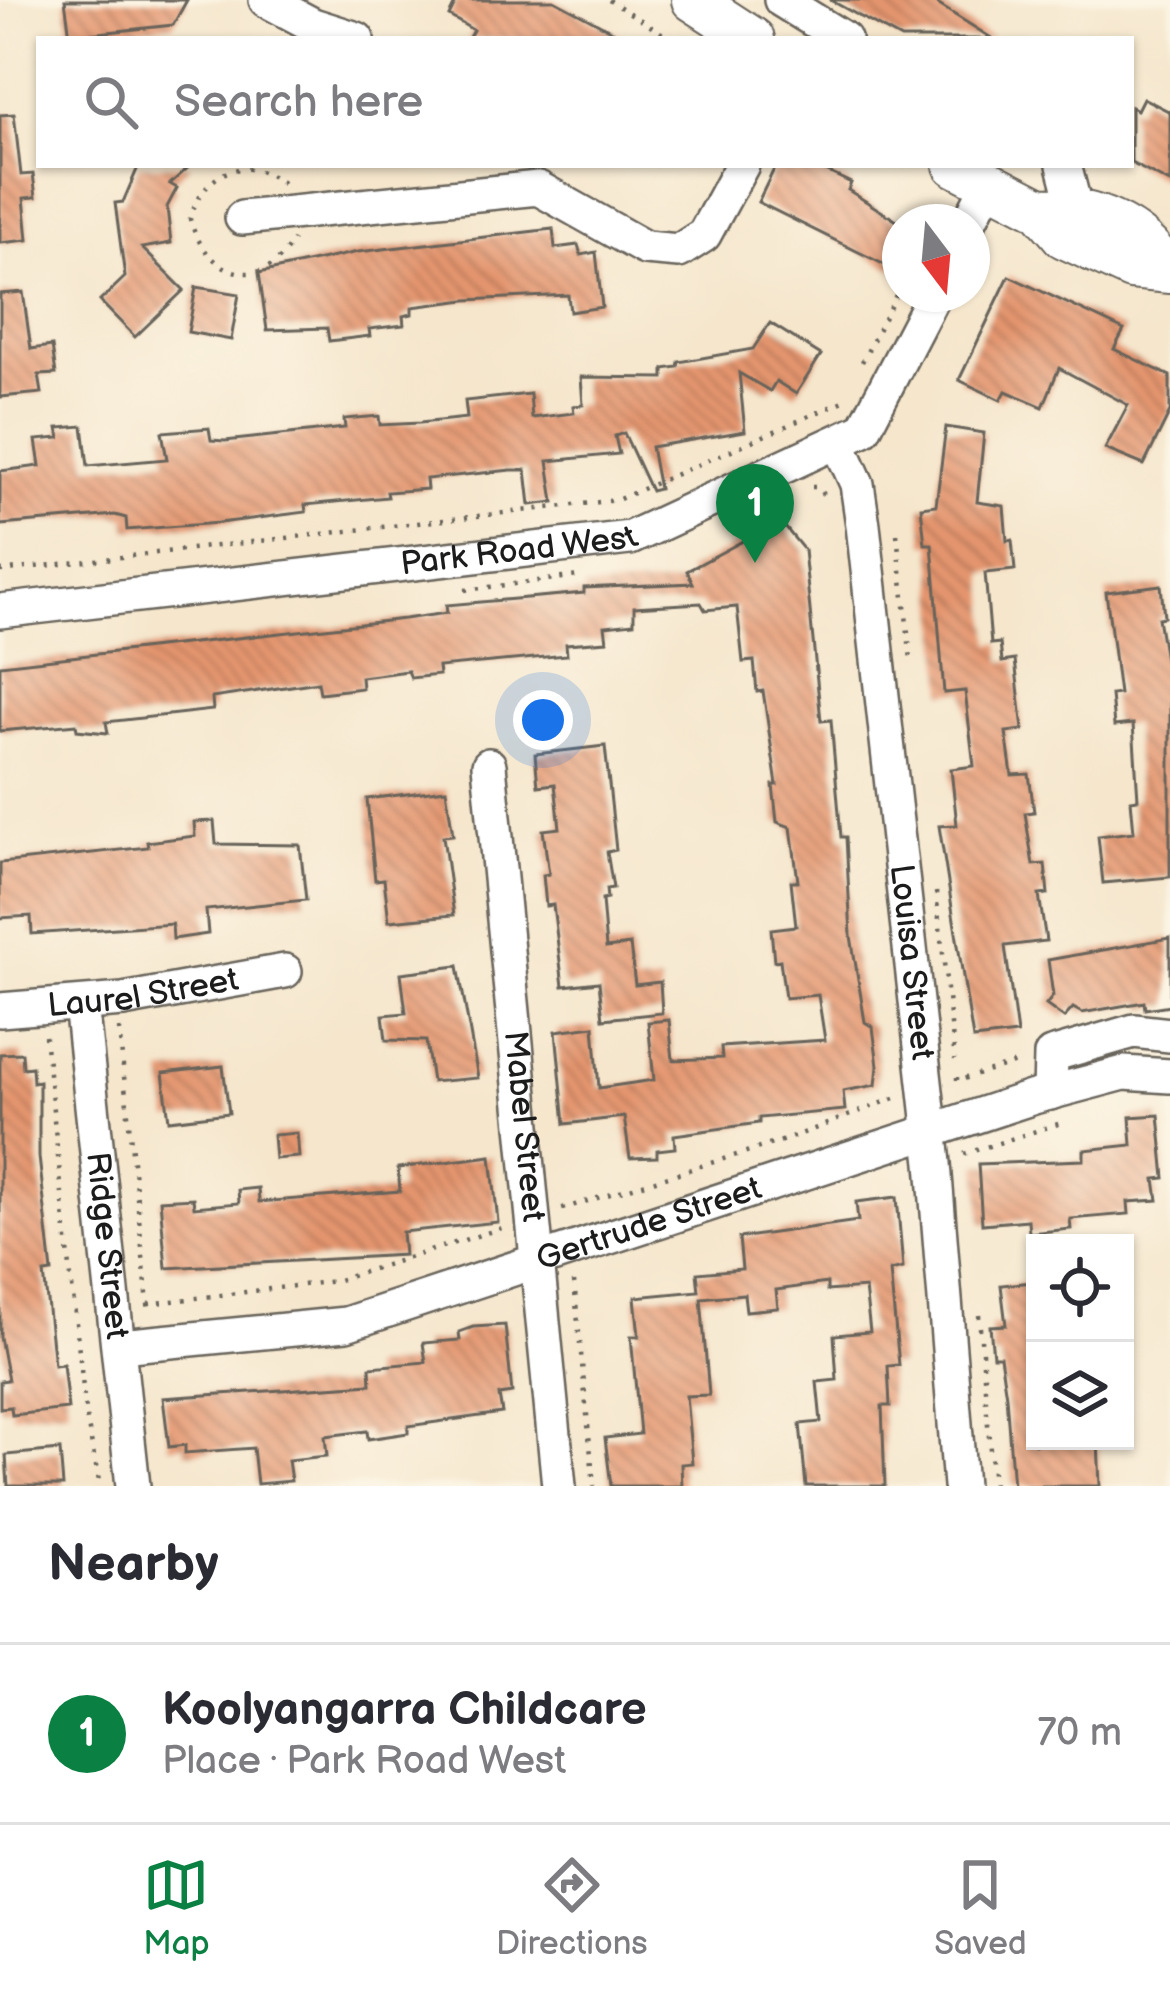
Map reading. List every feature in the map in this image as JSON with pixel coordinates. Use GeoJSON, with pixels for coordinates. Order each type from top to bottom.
{"type":"FeatureCollection","features":[{"type":"Feature","properties":{"kind":"main road"},"geometry":{"type":"LineString","coordinates":[[693,0],[748,36]]}},
{"type":"Feature","properties":{"kind":"main road"},"geometry":{"type":"LineString","coordinates":[[972,174],[1058,208],[1064,237],[1130,268],[1168,271]]}},
{"type":"Feature","properties":{"kind":"street"},"geometry":{"type":"LineString","coordinates":[[266,0],[314,26],[347,36]]}},
{"type":"Feature","properties":{"kind":"street"},"geometry":{"type":"LineString","coordinates":[[781,0],[839,36]]}},
{"type":"Feature","properties":{"kind":"street"},"geometry":{"type":"LineString","coordinates":[[242,218],[531,176],[645,248],[679,251],[704,235],[740,168]]}},
{"type":"Feature","properties":{"kind":"street"},"geometry":{"type":"LineString","coordinates":[[1058,208],[1064,168]]}},
{"type":"Feature","properties":{"kind":"street"},"geometry":{"type":"LineString","coordinates":[[968,204],[972,174]]}},
{"type":"Feature","properties":{"kind":"street","name":"Park Road West"},"geometry":{"type":"LineString","coordinates":[[0,611],[608,544],[673,521],[839,444],[871,421],[925,312]]}},
{"type":"Feature","properties":{"kind":"street","name":"Louisa Street"},"geometry":{"type":"LineString","coordinates":[[839,444],[856,484],[863,524],[930,1133],[960,1486]]}},
{"type":"Feature","properties":{"kind":"street","name":"Mabel Street"},"geometry":{"type":"LineString","coordinates":[[489,765],[559,1486]]}},
{"type":"Feature","properties":{"kind":"street","name":"Laurel Street"},"geometry":{"type":"LineString","coordinates":[[0,1010],[96,1013],[285,971]]}},
{"type":"Feature","properties":{"kind":"street","name":"Ridge Street"},"geometry":{"type":"LineString","coordinates":[[96,1013],[133,1486]]}},
{"type":"Feature","properties":{"kind":"street"},"geometry":{"type":"LineString","coordinates":[[1056,1108],[1051,1055],[1130,1032],[1170,1035]]}},
{"type":"Feature","properties":{"kind":"street","name":"Gertrude Street"},"geometry":{"type":"LineString","coordinates":[[120,1346],[346,1324],[540,1265],[930,1133],[1056,1108],[1132,1072],[1170,1076]]}},
{"type":"Feature","properties":{"kind":"path"},"geometry":{"type":"LineString","coordinates":[[609,0],[666,36]]}},
{"type":"Feature","properties":{"kind":"path"},"geometry":{"type":"LineString","coordinates":[[862,364],[887,312]]}},
{"type":"Feature","properties":{"kind":"path"},"geometry":{"type":"LineString","coordinates":[[0,572],[617,500],[847,400],[854,382]]}},
{"type":"Feature","properties":{"kind":"path"},"geometry":{"type":"LineString","coordinates":[[802,488],[818,487],[830,517]]}},
{"type":"Feature","properties":{"kind":"path"},"geometry":{"type":"LineString","coordinates":[[896,532],[912,672]]}},
{"type":"Feature","properties":{"kind":"path"},"geometry":{"type":"LineString","coordinates":[[451,591],[584,574]]}},
{"type":"Feature","properties":{"kind":"path"},"geometry":{"type":"LineString","coordinates":[[935,885],[957,1081],[1051,1055]]}},
{"type":"Feature","properties":{"kind":"path"},"geometry":{"type":"LineString","coordinates":[[96,1013],[121,1034],[149,1313]]}},
{"type":"Feature","properties":{"kind":"path"},"geometry":{"type":"LineString","coordinates":[[32,1038],[48,1036],[86,1416],[100,1486]]}},
{"type":"Feature","properties":{"kind":"path"},"geometry":{"type":"LineString","coordinates":[[556,1210],[895,1102],[893,1079]]}},
{"type":"Feature","properties":{"kind":"path"},"geometry":{"type":"LineString","coordinates":[[965,1167],[964,1154],[1056,1108]]}},
{"type":"Feature","properties":{"kind":"path"},"geometry":{"type":"LineString","coordinates":[[148,1304],[335,1280],[518,1223]]}},
{"type":"Feature","properties":{"kind":"path"},"geometry":{"type":"LineString","coordinates":[[593,1486],[572,1283],[594,1276]]}},
{"type":"Feature","properties":{"kind":"path"},"geometry":{"type":"LineString","coordinates":[[977,1293],[993,1486]]}},
{"type":"Feature","properties":{"kind":"building"},"geometry":{"type":"Polygon","coordinates":[[[65,0],[187,0],[173,25],[70,36],[65,0]]]}},
{"type":"Feature","properties":{"kind":"building"},"geometry":{"type":"Polygon","coordinates":[[[457,0],[554,0],[621,36],[470,36],[473,30],[449,16],[457,0]]]}},
{"type":"Feature","properties":{"kind":"building"},"geometry":{"type":"Polygon","coordinates":[[[830,0],[931,0],[988,36],[896,36],[830,0]]]}},
{"type":"Feature","properties":{"kind":"building"},"geometry":{"type":"Polygon","coordinates":[[[1143,98],[1170,112],[1170,183],[1134,165],[1137,110],[1143,98]]]}},
{"type":"Feature","properties":{"kind":"building"},"geometry":{"type":"Polygon","coordinates":[[[14,114],[21,175],[33,174],[36,197],[24,198],[28,240],[0,243],[0,115],[14,114]]]}},
{"type":"Feature","properties":{"kind":"building"},"geometry":{"type":"Polygon","coordinates":[[[138,168],[188,168],[170,184],[177,188],[167,207],[171,243],[142,248],[184,290],[135,337],[100,301],[125,277],[115,203],[123,202],[138,168]]]}},
{"type":"Feature","properties":{"kind":"building"},"geometry":{"type":"Polygon","coordinates":[[[775,168],[819,168],[851,183],[848,190],[882,212],[882,264],[758,202],[775,168]]]}},
{"type":"Feature","properties":{"kind":"building"},"geometry":{"type":"Polygon","coordinates":[[[553,229],[555,248],[578,245],[581,255],[596,252],[602,307],[570,312],[568,295],[466,300],[412,307],[412,314],[403,316],[404,325],[369,329],[370,336],[329,341],[327,328],[267,330],[259,273],[358,252],[553,229]]]}},
{"type":"Feature","properties":{"kind":"building"},"geometry":{"type":"Polygon","coordinates":[[[1009,276],[1124,330],[1114,349],[1170,376],[1170,412],[1144,465],[1105,449],[1128,405],[1059,368],[1043,407],[1006,391],[1001,400],[959,380],[1009,276]]]}},
{"type":"Feature","properties":{"kind":"building"},"geometry":{"type":"Polygon","coordinates":[[[196,287],[239,294],[231,340],[188,332],[196,287]]]}},
{"type":"Feature","properties":{"kind":"building"},"geometry":{"type":"Polygon","coordinates":[[[23,292],[31,349],[52,346],[56,374],[39,375],[42,393],[0,397],[0,294],[23,292]]]}},
{"type":"Feature","properties":{"kind":"building"},"geometry":{"type":"Polygon","coordinates":[[[770,323],[821,355],[796,394],[776,381],[770,391],[739,373],[745,431],[651,447],[659,489],[651,491],[624,433],[615,436],[619,454],[548,461],[554,502],[530,505],[526,470],[511,470],[426,479],[427,489],[305,505],[306,512],[219,523],[127,530],[126,518],[115,515],[0,525],[0,471],[40,466],[36,440],[60,438],[58,428],[83,426],[88,466],[167,459],[162,432],[209,428],[211,440],[225,441],[345,428],[344,419],[379,416],[380,425],[420,423],[467,418],[465,401],[530,394],[532,418],[574,413],[573,406],[583,405],[581,377],[664,378],[664,369],[678,367],[679,362],[753,349],[770,323]]]}},
{"type":"Feature","properties":{"kind":"building"},"geometry":{"type":"Polygon","coordinates":[[[946,427],[984,433],[977,502],[1004,506],[1007,541],[1012,540],[1015,570],[985,573],[991,644],[1000,643],[1002,662],[1015,660],[1023,730],[1006,732],[1012,775],[1029,774],[1034,812],[1025,813],[1033,865],[1045,864],[1048,894],[1039,895],[1046,941],[1005,946],[1017,1034],[973,1039],[939,826],[957,825],[951,769],[974,766],[965,691],[944,693],[932,544],[925,544],[921,507],[936,505],[946,427]]]}},
{"type":"Feature","properties":{"kind":"building"},"geometry":{"type":"Polygon","coordinates":[[[780,521],[804,550],[821,721],[831,720],[841,837],[846,837],[851,936],[865,1022],[873,1027],[878,1066],[876,1085],[843,1091],[845,1110],[759,1118],[759,1123],[674,1135],[675,1148],[657,1150],[657,1157],[630,1158],[624,1117],[565,1124],[556,1031],[594,1026],[599,1088],[654,1080],[648,1022],[669,1020],[673,1060],[722,1058],[721,1047],[825,1040],[818,995],[785,998],[780,960],[774,961],[771,929],[796,926],[791,881],[798,881],[791,827],[777,822],[773,785],[777,785],[763,691],[757,692],[754,661],[743,662],[737,607],[705,610],[701,603],[634,607],[634,623],[605,626],[607,641],[566,644],[567,655],[438,667],[439,675],[411,678],[408,671],[361,677],[362,688],[320,693],[318,682],[212,698],[213,710],[106,722],[108,733],[77,730],[76,724],[0,731],[0,665],[404,619],[447,613],[446,605],[584,593],[584,588],[693,583],[687,571],[780,521]]]}},
{"type":"Feature","properties":{"kind":"building"},"geometry":{"type":"Polygon","coordinates":[[[1161,585],[1164,617],[1158,618],[1170,689],[1170,877],[1103,883],[1098,836],[1134,832],[1131,800],[1138,799],[1133,724],[1114,726],[1111,695],[1119,694],[1106,592],[1161,585]]]}},
{"type":"Feature","properties":{"kind":"building"},"geometry":{"type":"Polygon","coordinates":[[[605,746],[616,850],[607,852],[613,888],[606,889],[607,899],[602,900],[606,948],[630,945],[635,985],[660,982],[662,1013],[603,1019],[599,982],[563,986],[553,905],[546,906],[543,875],[549,874],[543,830],[560,828],[555,784],[538,786],[535,754],[605,746]]]}},
{"type":"Feature","properties":{"kind":"building"},"geometry":{"type":"Polygon","coordinates":[[[446,789],[453,835],[443,836],[454,915],[389,921],[384,879],[375,880],[367,799],[446,789]]]}},
{"type":"Feature","properties":{"kind":"building"},"geometry":{"type":"Polygon","coordinates":[[[214,821],[216,844],[300,845],[306,900],[206,910],[208,934],[173,939],[172,924],[32,934],[31,916],[0,918],[0,863],[148,847],[147,842],[195,836],[194,822],[214,821]]]}},
{"type":"Feature","properties":{"kind":"building"},"geometry":{"type":"Polygon","coordinates":[[[1170,938],[1170,1005],[1145,1009],[1144,1002],[1082,1013],[1073,1008],[1064,1018],[1046,1005],[1053,996],[1048,960],[1170,938]]]}},
{"type":"Feature","properties":{"kind":"building"},"geometry":{"type":"Polygon","coordinates":[[[458,966],[478,1078],[432,1082],[426,1041],[386,1040],[383,1015],[406,1013],[401,973],[458,966]]]}},
{"type":"Feature","properties":{"kind":"building"},"geometry":{"type":"Polygon","coordinates":[[[22,1053],[23,1068],[32,1067],[33,1082],[39,1081],[39,1157],[52,1272],[44,1273],[54,1365],[63,1364],[68,1409],[12,1415],[11,1407],[0,1408],[0,1381],[8,1380],[0,1337],[0,1054],[22,1053]]]}},
{"type":"Feature","properties":{"kind":"building"},"geometry":{"type":"Polygon","coordinates":[[[223,1066],[229,1113],[169,1120],[163,1073],[223,1066]]]}},
{"type":"Feature","properties":{"kind":"building"},"geometry":{"type":"Polygon","coordinates":[[[1159,1115],[1165,1178],[1155,1179],[1158,1200],[1128,1202],[1129,1214],[1070,1219],[1071,1229],[1029,1233],[1028,1220],[982,1224],[978,1164],[1084,1160],[1084,1150],[1132,1145],[1130,1117],[1159,1115]]]}},
{"type":"Feature","properties":{"kind":"building"},"geometry":{"type":"Polygon","coordinates":[[[297,1133],[299,1157],[275,1159],[273,1135],[297,1133]]]}},
{"type":"Feature","properties":{"kind":"building"},"geometry":{"type":"Polygon","coordinates":[[[491,1156],[498,1222],[402,1232],[404,1255],[166,1268],[160,1200],[193,1198],[194,1207],[239,1203],[238,1190],[258,1188],[259,1202],[400,1191],[398,1168],[491,1156]]]}},
{"type":"Feature","properties":{"kind":"building"},"geometry":{"type":"Polygon","coordinates":[[[897,1197],[903,1268],[890,1271],[899,1365],[888,1366],[890,1406],[882,1406],[885,1486],[806,1486],[800,1424],[821,1422],[817,1382],[837,1380],[834,1335],[870,1332],[865,1288],[827,1291],[827,1283],[776,1290],[778,1308],[746,1311],[744,1294],[701,1298],[709,1395],[686,1396],[692,1463],[681,1464],[682,1486],[611,1486],[605,1438],[640,1434],[631,1336],[639,1336],[635,1297],[699,1291],[697,1273],[742,1269],[739,1238],[858,1221],[856,1202],[897,1197]]]}},
{"type":"Feature","properties":{"kind":"building"},"geometry":{"type":"Polygon","coordinates":[[[1026,1283],[1026,1450],[1098,1450],[1100,1486],[1013,1486],[1006,1396],[1000,1356],[993,1356],[990,1326],[1006,1325],[1001,1285],[1026,1283]]]}},
{"type":"Feature","properties":{"kind":"building"},"geometry":{"type":"Polygon","coordinates":[[[505,1325],[512,1393],[499,1395],[502,1413],[408,1426],[408,1433],[368,1439],[367,1431],[325,1436],[327,1456],[288,1460],[291,1481],[257,1484],[253,1448],[185,1453],[185,1445],[169,1447],[163,1398],[371,1384],[370,1367],[426,1362],[423,1343],[460,1340],[459,1332],[473,1327],[505,1325]]]}},
{"type":"Feature","properties":{"kind":"building"},"geometry":{"type":"Polygon","coordinates":[[[60,1450],[63,1486],[8,1486],[6,1455],[60,1450]]]}},
{"type":"Feature","properties":{"kind":"place","name":"Koolyangarra Childcare"},"geometry":{"type":"Point","coordinates":[755,563]}}]}
